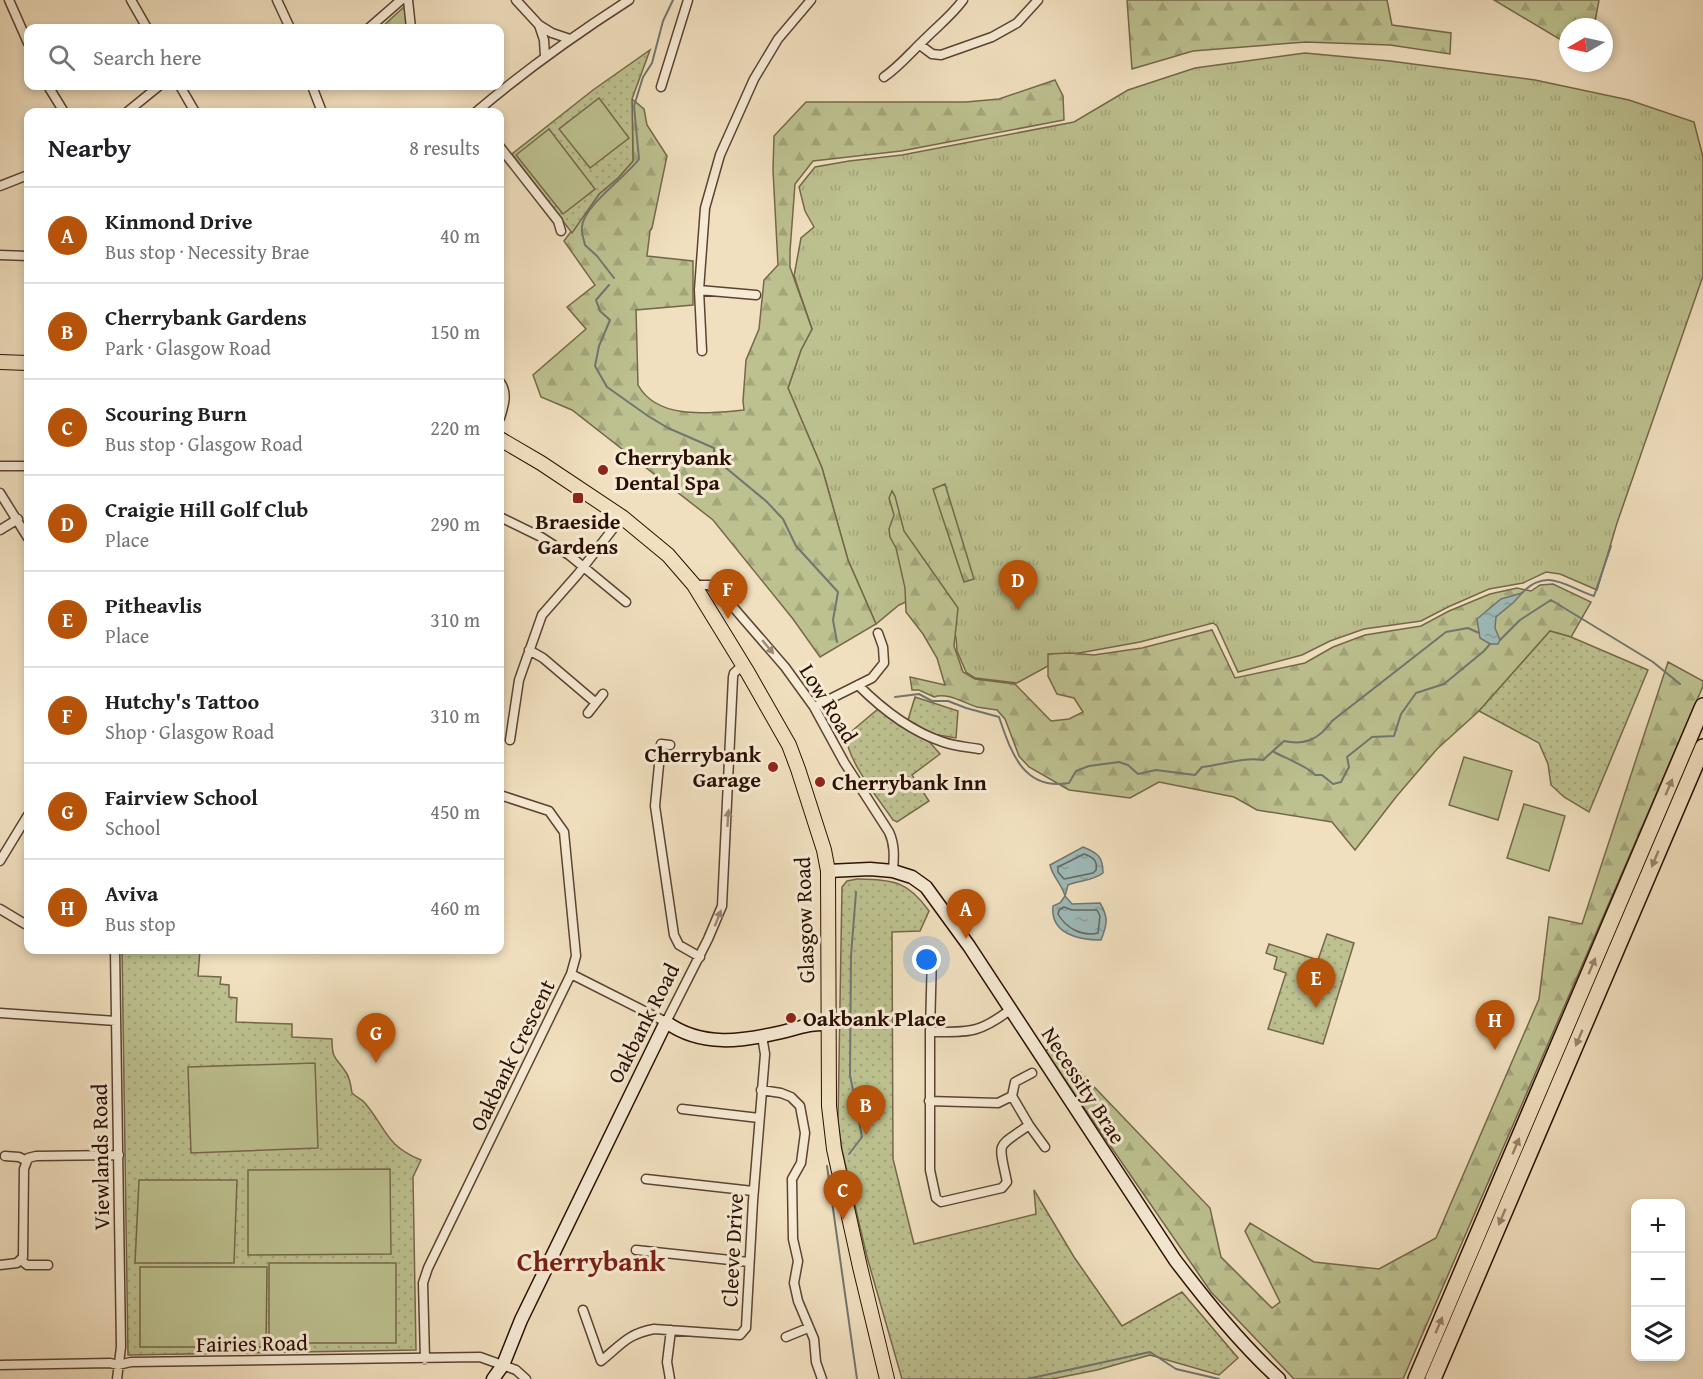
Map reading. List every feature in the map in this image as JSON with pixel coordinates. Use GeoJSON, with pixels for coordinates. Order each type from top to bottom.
{"type":"FeatureCollection","features":[{"type":"Feature","properties":{"kind":"highway"},"geometry":{"type":"LineString","coordinates":[[1416,1379],[1703,706]]}},
{"type":"Feature","properties":{"kind":"highway"},"geometry":{"type":"LineString","coordinates":[[1433,1379],[1703,747]]}},
{"type":"Feature","properties":{"kind":"main road"},"geometry":{"type":"LineString","coordinates":[[0,362],[24,363]]}},
{"type":"Feature","properties":{"kind":"main road","name":"Glasgow Road"},"geometry":{"type":"LineString","coordinates":[[504,441],[568,480],[622,517],[668,555],[694,585],[743,665],[793,754],[824,850],[828,872],[829,1106],[834,1149],[887,1379]]}},
{"type":"Feature","properties":{"kind":"main road","name":"Necessity Brae"},"geometry":{"type":"LineString","coordinates":[[828,872],[870,869],[893,871],[912,877],[926,887],[969,946],[1175,1260],[1249,1351],[1279,1379]]}},
{"type":"Feature","properties":{"kind":"main road"},"geometry":{"type":"LineString","coordinates":[[666,1022],[687,1033],[718,1040],[738,1041],[813,1023],[828,1024]]}},
{"type":"Feature","properties":{"kind":"main road","name":"Oakbank Road"},"geometry":{"type":"LineString","coordinates":[[492,1379],[503,1365],[521,1320],[666,1022]]}},
{"type":"Feature","properties":{"kind":"street"},"geometry":{"type":"LineString","coordinates":[[9,0],[24,34]]}},
{"type":"Feature","properties":{"kind":"street"},"geometry":{"type":"LineString","coordinates":[[131,0],[145,24]]}},
{"type":"Feature","properties":{"kind":"street"},"geometry":{"type":"LineString","coordinates":[[277,0],[288,24]]}},
{"type":"Feature","properties":{"kind":"street"},"geometry":{"type":"LineString","coordinates":[[408,0],[411,24]]}},
{"type":"Feature","properties":{"kind":"street"},"geometry":{"type":"LineString","coordinates":[[516,0],[539,25],[552,33],[570,39]]}},
{"type":"Feature","properties":{"kind":"street"},"geometry":{"type":"LineString","coordinates":[[504,88],[570,39],[629,0]]}},
{"type":"Feature","properties":{"kind":"street"},"geometry":{"type":"LineString","coordinates":[[661,87],[688,0]]}},
{"type":"Feature","properties":{"kind":"street"},"geometry":{"type":"LineString","coordinates":[[702,351],[699,290],[705,208],[720,155],[754,79],[772,49],[811,0]]}},
{"type":"Feature","properties":{"kind":"street"},"geometry":{"type":"LineString","coordinates":[[884,77],[897,68],[947,21],[963,0]]}},
{"type":"Feature","properties":{"kind":"street"},"geometry":{"type":"LineString","coordinates":[[920,45],[932,54],[941,55],[993,37],[1017,23],[1038,0]]}},
{"type":"Feature","properties":{"kind":"street"},"geometry":{"type":"LineString","coordinates":[[373,24],[395,2]]}},
{"type":"Feature","properties":{"kind":"street"},"geometry":{"type":"LineString","coordinates":[[539,25],[544,40],[545,57]]}},
{"type":"Feature","properties":{"kind":"street"},"geometry":{"type":"LineString","coordinates":[[50,90],[62,108]]}},
{"type":"Feature","properties":{"kind":"street"},"geometry":{"type":"LineString","coordinates":[[132,108],[154,90]]}},
{"type":"Feature","properties":{"kind":"street"},"geometry":{"type":"LineString","coordinates":[[182,90],[193,108]]}},
{"type":"Feature","properties":{"kind":"street"},"geometry":{"type":"LineString","coordinates":[[314,90],[320,108]]}},
{"type":"Feature","properties":{"kind":"street"},"geometry":{"type":"LineString","coordinates":[[481,108],[501,90]]}},
{"type":"Feature","properties":{"kind":"street"},"geometry":{"type":"LineString","coordinates":[[504,152],[558,221],[561,231]]}},
{"type":"Feature","properties":{"kind":"street"},"geometry":{"type":"LineString","coordinates":[[0,186],[24,177]]}},
{"type":"Feature","properties":{"kind":"street"},"geometry":{"type":"LineString","coordinates":[[0,255],[24,256]]}},
{"type":"Feature","properties":{"kind":"street"},"geometry":{"type":"LineString","coordinates":[[699,290],[756,295]]}},
{"type":"Feature","properties":{"kind":"street"},"geometry":{"type":"LineString","coordinates":[[0,466],[24,466]]}},
{"type":"Feature","properties":{"kind":"street"},"geometry":{"type":"LineString","coordinates":[[0,493],[24,530]]}},
{"type":"Feature","properties":{"kind":"street"},"geometry":{"type":"LineString","coordinates":[[510,740],[519,680],[542,615],[622,517]]}},
{"type":"Feature","properties":{"kind":"street"},"geometry":{"type":"LineString","coordinates":[[0,530],[18,519]]}},
{"type":"Feature","properties":{"kind":"street"},"geometry":{"type":"LineString","coordinates":[[504,519],[540,537],[584,566],[626,602]]}},
{"type":"Feature","properties":{"kind":"street","name":"Low Road"},"geometry":{"type":"LineString","coordinates":[[694,585],[709,585],[727,600],[785,667],[814,707],[844,762],[889,832],[894,852],[893,871]]}},
{"type":"Feature","properties":{"kind":"street"},"geometry":{"type":"LineString","coordinates":[[814,707],[872,678],[884,663],[883,647],[878,633]]}},
{"type":"Feature","properties":{"kind":"street"},"geometry":{"type":"LineString","coordinates":[[529,650],[543,658],[596,703]]}},
{"type":"Feature","properties":{"kind":"street","name":"Oakbank Road"},"geometry":{"type":"LineString","coordinates":[[666,1022],[700,957],[722,906],[734,673],[743,665]]}},
{"type":"Feature","properties":{"kind":"street"},"geometry":{"type":"LineString","coordinates":[[858,685],[874,701],[919,731],[944,742],[979,749]]}},
{"type":"Feature","properties":{"kind":"street"},"geometry":{"type":"LineString","coordinates":[[588,713],[603,694]]}},
{"type":"Feature","properties":{"kind":"street"},"geometry":{"type":"LineString","coordinates":[[670,745],[661,744],[655,806],[674,935],[679,945],[700,957]]}},
{"type":"Feature","properties":{"kind":"street","name":"Oakbank Crescent"},"geometry":{"type":"LineString","coordinates":[[425,1359],[423,1283],[425,1276],[574,964],[576,948],[564,832],[549,811],[504,796]]}},
{"type":"Feature","properties":{"kind":"street"},"geometry":{"type":"LineString","coordinates":[[0,861],[24,822]]}},
{"type":"Feature","properties":{"kind":"street"},"geometry":{"type":"LineString","coordinates":[[0,909],[24,923]]}},
{"type":"Feature","properties":{"kind":"street","name":"Viewlands Road"},"geometry":{"type":"LineString","coordinates":[[116,954],[121,1347],[117,1379]]}},
{"type":"Feature","properties":{"kind":"street"},"geometry":{"type":"LineString","coordinates":[[932,954],[930,1170],[936,1198],[941,1202],[1006,1186],[1000,1150],[1003,1142],[1029,1125]]}},
{"type":"Feature","properties":{"kind":"street"},"geometry":{"type":"LineString","coordinates":[[571,974],[666,1022]]}},
{"type":"Feature","properties":{"kind":"street"},"geometry":{"type":"LineString","coordinates":[[930,1032],[975,1030],[987,1026],[1010,1010]]}},
{"type":"Feature","properties":{"kind":"street"},"geometry":{"type":"LineString","coordinates":[[0,1013],[116,1021]]}},
{"type":"Feature","properties":{"kind":"street","name":"Cleeve Drive"},"geometry":{"type":"LineString","coordinates":[[584,1310],[601,1360],[632,1335],[654,1329],[740,1335],[744,1332],[765,1054],[762,1036]]}},
{"type":"Feature","properties":{"kind":"street"},"geometry":{"type":"LineString","coordinates":[[1032,1073],[1015,1082],[1012,1096],[1045,1148]]}},
{"type":"Feature","properties":{"kind":"street"},"geometry":{"type":"LineString","coordinates":[[761,1090],[791,1097],[800,1107],[805,1133],[801,1163],[792,1179],[793,1239],[798,1261],[794,1283],[798,1301],[814,1339],[816,1362],[822,1379]]}},
{"type":"Feature","properties":{"kind":"street"},"geometry":{"type":"LineString","coordinates":[[929,1101],[998,1103],[1012,1096]]}},
{"type":"Feature","properties":{"kind":"street"},"geometry":{"type":"LineString","coordinates":[[682,1109],[759,1118]]}},
{"type":"Feature","properties":{"kind":"street"},"geometry":{"type":"LineString","coordinates":[[0,1264],[10,1265],[21,1260],[24,1253],[24,1169],[31,1157],[119,1155]]}},
{"type":"Feature","properties":{"kind":"street"},"geometry":{"type":"LineString","coordinates":[[5,1156],[19,1157],[27,1161]]}},
{"type":"Feature","properties":{"kind":"street"},"geometry":{"type":"LineString","coordinates":[[646,1179],[753,1191]]}},
{"type":"Feature","properties":{"kind":"street"},"geometry":{"type":"LineString","coordinates":[[636,1250],[749,1262]]}},
{"type":"Feature","properties":{"kind":"street"},"geometry":{"type":"LineString","coordinates":[[21,1260],[27,1265],[48,1265]]}},
{"type":"Feature","properties":{"kind":"street"},"geometry":{"type":"LineString","coordinates":[[786,1337],[808,1328]]}},
{"type":"Feature","properties":{"kind":"street"},"geometry":{"type":"LineString","coordinates":[[670,1379],[667,1362],[671,1330]]}},
{"type":"Feature","properties":{"kind":"street","name":"Fairies Road"},"geometry":{"type":"LineString","coordinates":[[0,1365],[110,1363],[118,1365],[131,1362],[480,1357],[516,1370],[526,1379]]}},
{"type":"Feature","properties":{"kind":"green space"},"geometry":{"type":"Polygon","coordinates":[[[1127,0],[1387,0],[1392,25],[1451,33],[1450,54],[1390,45],[1306,42],[1193,51],[1132,69],[1127,0]]]}},
{"type":"Feature","properties":{"kind":"green space"},"geometry":{"type":"Polygon","coordinates":[[[1494,0],[1599,0],[1596,18],[1559,18],[1559,39],[1494,0]]]}},
{"type":"Feature","properties":{"kind":"green space"},"geometry":{"type":"Polygon","coordinates":[[[406,5],[408,24],[385,24],[406,5]]]}},
{"type":"Feature","properties":{"kind":"green space"},"geometry":{"type":"Polygon","coordinates":[[[650,50],[632,99],[633,161],[599,194],[572,233],[512,154],[593,90],[650,50]]]}},
{"type":"Feature","properties":{"kind":"green space"},"geometry":{"type":"Polygon","coordinates":[[[1305,53],[1390,61],[1535,80],[1629,100],[1694,122],[1703,157],[1703,276],[1617,523],[1597,590],[1560,574],[1546,572],[1523,583],[1489,589],[1421,621],[1364,629],[1330,641],[1302,655],[1238,672],[1217,626],[1213,623],[1140,642],[1068,655],[1017,683],[975,678],[966,672],[957,651],[956,637],[940,617],[908,601],[899,605],[876,624],[848,560],[822,468],[788,388],[801,350],[812,329],[794,276],[801,238],[814,227],[805,211],[799,187],[815,167],[902,155],[1074,122],[1128,90],[1195,68],[1305,53]]]}},
{"type":"Feature","properties":{"kind":"green space"},"geometry":{"type":"Polygon","coordinates":[[[1055,80],[1063,96],[1064,120],[901,151],[813,161],[795,184],[790,267],[812,329],[801,350],[788,388],[822,468],[848,560],[876,624],[820,657],[793,619],[713,520],[572,410],[541,397],[533,375],[586,329],[567,307],[595,285],[564,241],[599,194],[633,161],[632,99],[644,109],[647,125],[667,156],[650,231],[647,256],[693,261],[693,305],[636,310],[638,385],[647,397],[658,405],[672,410],[701,413],[744,410],[746,360],[759,329],[764,280],[778,265],[773,170],[774,136],[806,102],[966,102],[999,99],[1055,80]]]}},
{"type":"Feature","properties":{"kind":"green space"},"geometry":{"type":"Polygon","coordinates":[[[599,98],[629,138],[590,168],[559,129],[599,98]]]}},
{"type":"Feature","properties":{"kind":"green space"},"geometry":{"type":"Polygon","coordinates":[[[549,129],[595,189],[563,214],[516,155],[549,129]]]}},
{"type":"Feature","properties":{"kind":"green space"},"geometry":{"type":"Polygon","coordinates":[[[945,484],[974,579],[964,582],[933,489],[945,484]]]}},
{"type":"Feature","properties":{"kind":"green space"},"geometry":{"type":"Polygon","coordinates":[[[892,491],[904,531],[958,608],[954,646],[963,672],[975,679],[1015,684],[1051,721],[1069,719],[1083,712],[1074,698],[1057,694],[1048,676],[1048,654],[1094,655],[1142,648],[1212,630],[1235,678],[1305,663],[1333,647],[1365,635],[1421,626],[1449,611],[1490,594],[1517,588],[1531,591],[1540,585],[1553,584],[1591,602],[1571,637],[1550,631],[1479,711],[1437,749],[1355,850],[1332,822],[1257,810],[1234,797],[1159,782],[1130,798],[1069,790],[1029,767],[1019,756],[1005,719],[997,710],[977,707],[950,697],[934,697],[919,690],[912,690],[910,677],[945,685],[937,658],[923,634],[906,612],[905,588],[889,529],[894,515],[889,498],[892,491]]]}},
{"type":"Feature","properties":{"kind":"green space"},"geometry":{"type":"Polygon","coordinates":[[[1550,631],[1571,637],[1648,670],[1589,812],[1564,797],[1551,785],[1548,764],[1539,743],[1479,711],[1550,631]]]}},
{"type":"Feature","properties":{"kind":"green space"},"geometry":{"type":"Polygon","coordinates":[[[1668,662],[1703,681],[1703,686],[1403,1379],[1294,1379],[1211,1292],[1045,1051],[1055,1046],[1210,1208],[1221,1257],[1272,1308],[1280,1302],[1245,1231],[1250,1223],[1314,1262],[1379,1269],[1436,1238],[1539,999],[1549,917],[1582,924],[1668,662]]]}},
{"type":"Feature","properties":{"kind":"green space"},"geometry":{"type":"Polygon","coordinates":[[[915,697],[958,711],[956,738],[932,734],[908,720],[915,697]]]}},
{"type":"Feature","properties":{"kind":"green space"},"geometry":{"type":"Polygon","coordinates":[[[878,709],[900,726],[926,738],[940,754],[912,775],[929,801],[897,822],[893,820],[872,791],[858,768],[846,736],[878,709]]]}},
{"type":"Feature","properties":{"kind":"green space"},"geometry":{"type":"Polygon","coordinates":[[[1464,757],[1512,771],[1498,820],[1449,805],[1464,757]]]}},
{"type":"Feature","properties":{"kind":"green space"},"geometry":{"type":"Polygon","coordinates":[[[1524,804],[1565,816],[1549,871],[1507,858],[1524,804]]]}},
{"type":"Feature","properties":{"kind":"green space"},"geometry":{"type":"Polygon","coordinates":[[[857,879],[890,881],[898,884],[914,893],[929,911],[920,931],[892,932],[893,1159],[914,1244],[1036,1214],[1034,1190],[1074,1257],[1122,1326],[1182,1292],[1238,1358],[1219,1375],[1150,1355],[1097,1370],[1052,1379],[902,1379],[867,1257],[842,1150],[838,1121],[842,887],[847,881],[857,879]]]}},
{"type":"Feature","properties":{"kind":"green space"},"geometry":{"type":"Polygon","coordinates":[[[1327,934],[1354,943],[1323,1044],[1268,1029],[1286,973],[1274,969],[1277,957],[1266,953],[1269,944],[1318,960],[1327,934]]]}},
{"type":"Feature","properties":{"kind":"green space"},"geometry":{"type":"Polygon","coordinates":[[[122,954],[200,954],[198,976],[221,977],[220,984],[229,985],[229,997],[237,998],[236,1022],[292,1024],[292,1037],[332,1039],[334,1056],[348,1076],[352,1093],[364,1102],[387,1135],[400,1149],[421,1160],[413,1177],[416,1350],[128,1355],[122,954]]]}},
{"type":"Feature","properties":{"kind":"green space"},"geometry":{"type":"Polygon","coordinates":[[[315,1063],[318,1148],[191,1153],[188,1067],[315,1063]]]}},
{"type":"Feature","properties":{"kind":"green space"},"geometry":{"type":"Polygon","coordinates":[[[390,1169],[391,1254],[248,1255],[248,1170],[390,1169]]]}},
{"type":"Feature","properties":{"kind":"green space"},"geometry":{"type":"Polygon","coordinates":[[[139,1180],[237,1180],[234,1263],[135,1263],[139,1180]]]}},
{"type":"Feature","properties":{"kind":"green space"},"geometry":{"type":"Polygon","coordinates":[[[269,1263],[396,1263],[396,1343],[269,1343],[269,1263]]]}},
{"type":"Feature","properties":{"kind":"green space"},"geometry":{"type":"Polygon","coordinates":[[[140,1267],[267,1267],[266,1347],[140,1347],[140,1267]]]}},
{"type":"Feature","properties":{"kind":"water"},"geometry":{"type":"Polygon","coordinates":[[[1522,593],[1496,617],[1495,628],[1500,640],[1498,644],[1490,644],[1480,638],[1477,619],[1501,599],[1522,593]]]}},
{"type":"Feature","properties":{"kind":"water"},"geometry":{"type":"Polygon","coordinates":[[[1083,847],[1092,851],[1101,859],[1103,873],[1095,878],[1068,885],[1065,896],[1050,865],[1083,847]]]}},
{"type":"Feature","properties":{"kind":"water"},"geometry":{"type":"Polygon","coordinates":[[[1065,896],[1072,904],[1100,903],[1106,922],[1101,940],[1075,937],[1061,929],[1056,923],[1053,906],[1060,903],[1065,896]]]}},
{"type":"Feature","properties":{"kind":"waterway"},"geometry":{"type":"LineString","coordinates":[[614,278],[585,245],[582,227],[584,219],[597,201],[639,159],[634,106],[643,77],[652,63],[663,21],[673,0]]}},
{"type":"Feature","properties":{"kind":"waterway"},"geometry":{"type":"LineString","coordinates":[[609,285],[596,300],[600,311],[610,320],[599,346],[595,366],[607,387],[668,428],[714,448],[714,458],[766,501],[783,519],[796,546],[838,592],[833,620],[837,642]]}},
{"type":"Feature","properties":{"kind":"waterway"},"geometry":{"type":"LineString","coordinates":[[1522,593],[1531,585],[1549,580],[1558,581],[1594,596],[1611,546]]}},
{"type":"Feature","properties":{"kind":"waterway"},"geometry":{"type":"LineString","coordinates":[[1500,640],[1520,620],[1551,600],[1653,662],[1680,684]]}},
{"type":"Feature","properties":{"kind":"waterway"},"geometry":{"type":"LineString","coordinates":[[895,697],[919,694],[932,701],[948,701],[999,717],[1014,755],[1021,766],[1040,781],[1053,784],[1069,783],[1076,771],[1089,766],[1119,762],[1128,765],[1138,774],[1156,770],[1195,775],[1202,767],[1240,760],[1263,760],[1284,741],[1299,742],[1312,739],[1446,632],[1468,628],[1479,633]]}},
{"type":"Feature","properties":{"kind":"waterway"},"geometry":{"type":"LineString","coordinates":[[1274,752],[1315,775],[1322,775],[1333,784],[1341,782],[1349,767],[1347,757],[1372,737],[1394,736],[1401,714],[1416,693],[1444,684],[1490,644]]}},
{"type":"Feature","properties":{"kind":"waterway"},"geometry":{"type":"LineString","coordinates":[[849,1154],[862,1137],[850,1075],[851,956],[856,892]]}},
{"type":"Feature","properties":{"kind":"waterway"},"geometry":{"type":"LineString","coordinates":[[827,1166],[857,1379]]}},
{"type":"Feature","properties":{"kind":"waterway"},"geometry":{"type":"LineString","coordinates":[[1027,1379],[1150,1352],[1176,1369],[1219,1379]]}},
{"type":"Feature","properties":{"kind":"place","name":"Cherrybank Dental Spa"},"geometry":{"type":"Point","coordinates":[603,470]}},
{"type":"Feature","properties":{"kind":"place","name":"Braeside Gardens"},"geometry":{"type":"Point","coordinates":[578,498]}},
{"type":"Feature","properties":{"kind":"place","name":"Craigie Hill Golf Club"},"geometry":{"type":"Point","coordinates":[1018,610]}},
{"type":"Feature","properties":{"kind":"place","name":"Hutchy's Tattoo"},"geometry":{"type":"Point","coordinates":[728,619]}},
{"type":"Feature","properties":{"kind":"place","name":"Cherrybank Garage"},"geometry":{"type":"Point","coordinates":[773,767]}},
{"type":"Feature","properties":{"kind":"place","name":"Cherrybank Inn"},"geometry":{"type":"Point","coordinates":[820,782]}},
{"type":"Feature","properties":{"kind":"place","name":"Kinmond Drive"},"geometry":{"type":"Point","coordinates":[966,939]}},
{"type":"Feature","properties":{"kind":"place","name":"Pitheavlis"},"geometry":{"type":"Point","coordinates":[1316,1008]}},
{"type":"Feature","properties":{"kind":"place","name":"Oakbank Place"},"geometry":{"type":"Point","coordinates":[791,1018]}},
{"type":"Feature","properties":{"kind":"place","name":"Aviva"},"geometry":{"type":"Point","coordinates":[1495,1050]}},
{"type":"Feature","properties":{"kind":"place","name":"Fairview School"},"geometry":{"type":"Point","coordinates":[376,1063]}},
{"type":"Feature","properties":{"kind":"place","name":"Cherrybank Gardens"},"geometry":{"type":"Point","coordinates":[866,1135]}},
{"type":"Feature","properties":{"kind":"place","name":"Scouring Burn"},"geometry":{"type":"Point","coordinates":[843,1220]}},
{"type":"Feature","properties":{"kind":"district","name":"Cherrybank"},"geometry":{"type":"Point","coordinates":[591,1261]}}]}
